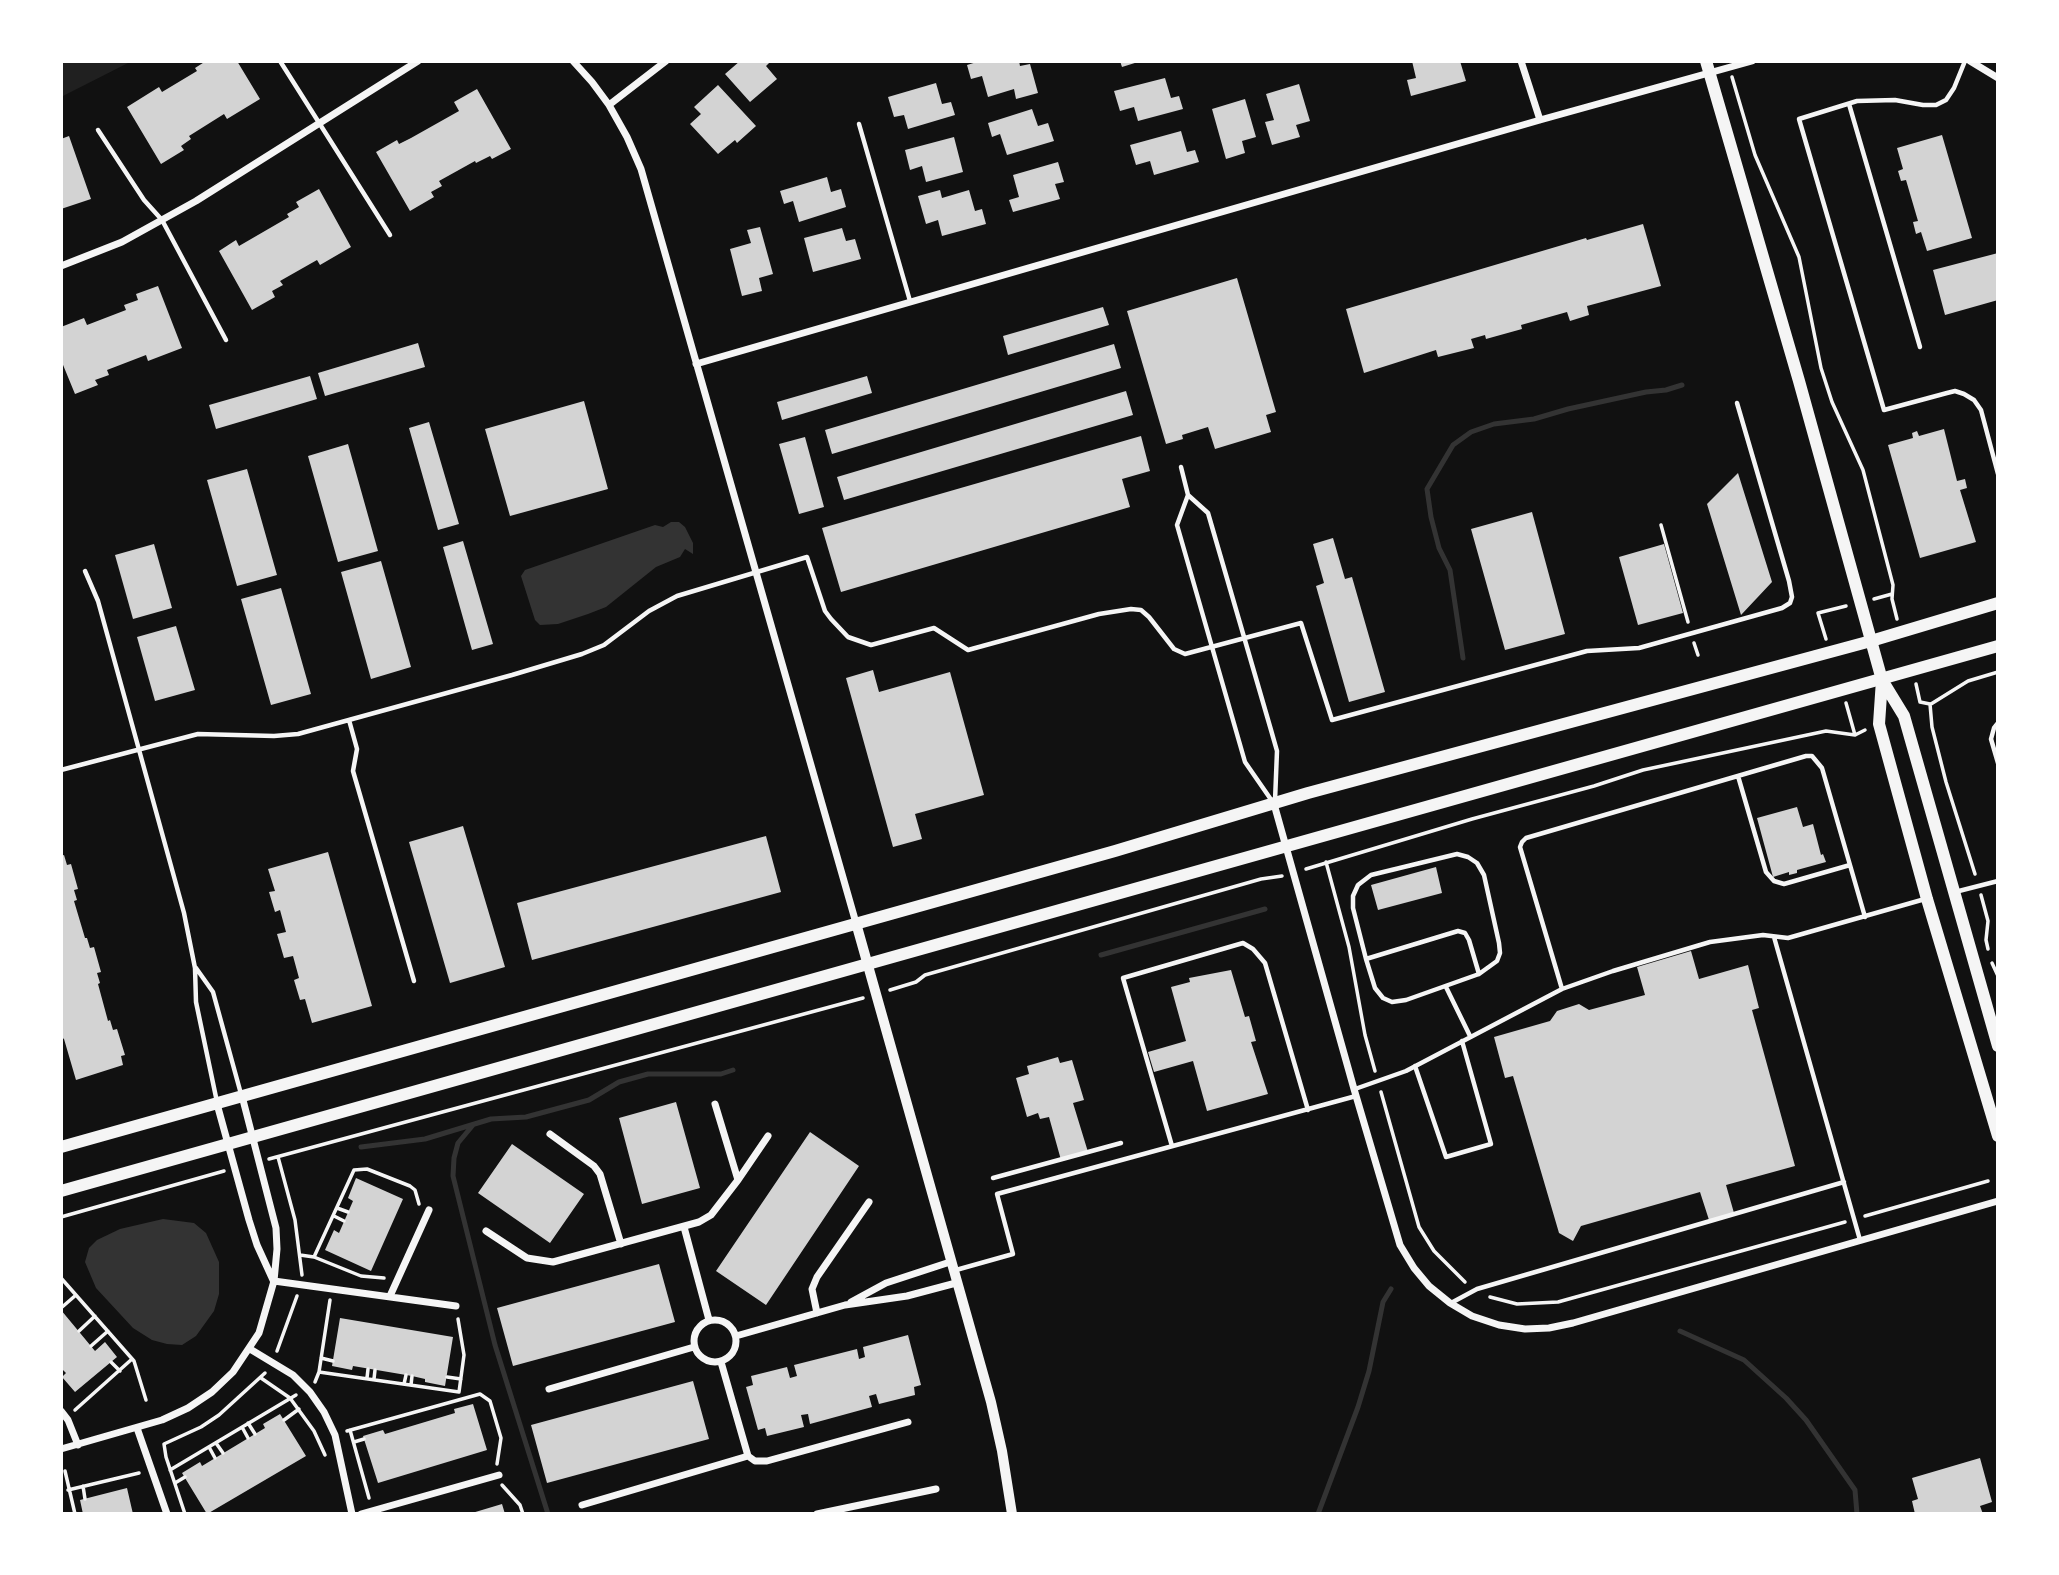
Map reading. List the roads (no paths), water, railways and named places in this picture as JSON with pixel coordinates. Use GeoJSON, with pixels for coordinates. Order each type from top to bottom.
{"type":"FeatureCollection","features":[{"type":"Feature","properties":{"kind":"main road"},"geometry":{"type":"LineString","coordinates":[[1708,67],[1796,369],[1882,680],[1902,712],[1998,1046]]}},
{"type":"Feature","properties":{"kind":"main road"},"geometry":{"type":"LineString","coordinates":[[61,1147],[1458,752],[1871,641],[1998,603]]}},
{"type":"Feature","properties":{"kind":"main road"},"geometry":{"type":"LineString","coordinates":[[61,1191],[1998,646]]}},
{"type":"Feature","properties":{"kind":"main road"},"geometry":{"type":"LineString","coordinates":[[1882,680],[1879,724],[1927,899],[1998,1136]]}},
{"type":"Feature","properties":{"kind":"street"},"geometry":{"type":"LineString","coordinates":[[61,266],[122,242],[196,201],[418,61]]}},
{"type":"Feature","properties":{"kind":"street"},"geometry":{"type":"LineString","coordinates":[[573,61],[609,105],[627,137],[640,169],[991,1402],[1003,1451],[1012,1514]]}},
{"type":"Feature","properties":{"kind":"street"},"geometry":{"type":"LineString","coordinates":[[609,105],[666,61]]}},
{"type":"Feature","properties":{"kind":"street"},"geometry":{"type":"LineString","coordinates":[[1521,61],[1540,120]]}},
{"type":"Feature","properties":{"kind":"street"},"geometry":{"type":"LineString","coordinates":[[696,364],[1540,120],[1708,67],[1730,68],[1752,61]]}},
{"type":"Feature","properties":{"kind":"street"},"geometry":{"type":"LineString","coordinates":[[1970,61],[1998,78]]}},
{"type":"Feature","properties":{"kind":"street"},"geometry":{"type":"LineString","coordinates":[[1274,804],[1392,1222],[1414,1268],[1429,1286],[1472,1316],[1499,1325],[1525,1329],[1573,1323],[1998,1201]]}},
{"type":"Feature","properties":{"kind":"street"},"geometry":{"type":"LineString","coordinates":[[61,1450],[175,1415],[200,1401],[233,1372],[250,1349],[264,1319],[274,1281],[277,1249],[276,1228],[242,1096]]}},
{"type":"Feature","properties":{"kind":"street"},"geometry":{"type":"LineString","coordinates":[[217,1104],[257,1245],[274,1281]]}},
{"type":"Feature","properties":{"kind":"street"},"geometry":{"type":"LineString","coordinates":[[715,1104],[738,1180]]}},
{"type":"Feature","properties":{"kind":"street"},"geometry":{"type":"LineString","coordinates":[[550,1134],[594,1166],[600,1174],[621,1244]]}},
{"type":"Feature","properties":{"kind":"street"},"geometry":{"type":"LineString","coordinates":[[486,1231],[527,1258],[543,1262],[563,1260],[684,1227],[711,1215],[768,1136]]}},
{"type":"Feature","properties":{"kind":"street"},"geometry":{"type":"LineString","coordinates":[[817,1313],[812,1289],[817,1277],[869,1202]]}},
{"type":"Feature","properties":{"kind":"street"},"geometry":{"type":"LineString","coordinates":[[390,1296],[429,1210]]}},
{"type":"Feature","properties":{"kind":"street"},"geometry":{"type":"LineString","coordinates":[[684,1227],[709,1320]]}},
{"type":"Feature","properties":{"kind":"street"},"geometry":{"type":"LineString","coordinates":[[845,1305],[886,1283],[952,1267]]}},
{"type":"Feature","properties":{"kind":"street"},"geometry":{"type":"LineString","coordinates":[[274,1281],[456,1307]]}},
{"type":"Feature","properties":{"kind":"street"},"geometry":{"type":"LineString","coordinates":[[736,1336],[845,1305],[907,1296],[956,1283]]}},
{"type":"Feature","properties":{"kind":"street"},"geometry":{"type":"LineString","coordinates":[[709,1320],[721,1320],[730,1324],[736,1336],[735,1350],[729,1358],[721,1362],[709,1362],[701,1357],[694,1347],[697,1331],[709,1320]]}},
{"type":"Feature","properties":{"kind":"street"},"geometry":{"type":"LineString","coordinates":[[549,1389],[694,1347]]}},
{"type":"Feature","properties":{"kind":"street"},"geometry":{"type":"LineString","coordinates":[[250,1349],[293,1375],[324,1412],[335,1435],[352,1514]]}},
{"type":"Feature","properties":{"kind":"street"},"geometry":{"type":"LineString","coordinates":[[721,1362],[748,1456],[755,1461],[767,1461],[908,1422]]}},
{"type":"Feature","properties":{"kind":"street"},"geometry":{"type":"LineString","coordinates":[[61,1411],[68,1420],[78,1445]]}},
{"type":"Feature","properties":{"kind":"street"},"geometry":{"type":"LineString","coordinates":[[136,1428],[167,1514]]}},
{"type":"Feature","properties":{"kind":"street"},"geometry":{"type":"LineString","coordinates":[[582,1505],[748,1456]]}},
{"type":"Feature","properties":{"kind":"street"},"geometry":{"type":"LineString","coordinates":[[361,1514],[499,1475]]}},
{"type":"Feature","properties":{"kind":"street"},"geometry":{"type":"LineString","coordinates":[[817,1514],[936,1489]]}},
{"type":"Feature","properties":{"kind":"lane"},"geometry":{"type":"LineString","coordinates":[[280,61],[390,235]]}},
{"type":"Feature","properties":{"kind":"lane"},"geometry":{"type":"LineString","coordinates":[[1965,61],[1954,88],[1946,100],[1936,105],[1876,100],[1849,104],[1798,119],[1884,410],[1955,391],[1964,394],[1974,400],[1981,410],[1998,474]]}},
{"type":"Feature","properties":{"kind":"lane"},"geometry":{"type":"LineString","coordinates":[[1849,104],[1920,347]]}},
{"type":"Feature","properties":{"kind":"lane"},"geometry":{"type":"LineString","coordinates":[[859,124],[910,302]]}},
{"type":"Feature","properties":{"kind":"lane"},"geometry":{"type":"LineString","coordinates":[[98,130],[144,200],[162,220],[226,340]]}},
{"type":"Feature","properties":{"kind":"lane"},"geometry":{"type":"LineString","coordinates":[[61,770],[198,734],[298,734],[582,654],[604,645],[649,611],[673,598],[807,557],[825,611],[848,637],[871,645],[934,628],[968,650],[1099,614],[1131,608],[1141,610],[1174,649],[1185,654],[1301,622],[1332,720],[1587,651],[1639,648],[1782,608],[1790,603],[1792,597],[1737,403]]}},
{"type":"Feature","properties":{"kind":"lane"},"geometry":{"type":"LineString","coordinates":[[1181,467],[1188,495],[1208,513],[1277,751],[1274,804]]}},
{"type":"Feature","properties":{"kind":"lane"},"geometry":{"type":"LineString","coordinates":[[1188,495],[1177,525],[1245,762],[1274,804]]}},
{"type":"Feature","properties":{"kind":"lane"},"geometry":{"type":"LineString","coordinates":[[85,571],[98,601],[184,913],[195,968],[196,1002],[217,1104]]}},
{"type":"Feature","properties":{"kind":"lane"},"geometry":{"type":"LineString","coordinates":[[349,720],[357,749],[353,771],[414,981]]}},
{"type":"Feature","properties":{"kind":"lane"},"geometry":{"type":"LineString","coordinates":[[1998,723],[1991,739],[1998,763]]}},
{"type":"Feature","properties":{"kind":"lane"},"geometry":{"type":"LineString","coordinates":[[1562,989],[1520,847],[1526,838],[1805,756],[1812,756],[1822,768],[1865,916]]}},
{"type":"Feature","properties":{"kind":"lane"},"geometry":{"type":"LineString","coordinates":[[1738,776],[1766,872],[1774,881],[1784,884],[1850,865]]}},
{"type":"Feature","properties":{"kind":"lane"},"geometry":{"type":"LineString","coordinates":[[1457,854],[1468,857],[1484,875],[1500,953],[1497,961],[1479,974],[1446,987],[1392,1002],[1383,998],[1376,988],[1366,959],[1353,908],[1353,896],[1358,885],[1371,875],[1457,854]]}},
{"type":"Feature","properties":{"kind":"lane"},"geometry":{"type":"LineString","coordinates":[[1954,892],[1998,881]]}},
{"type":"Feature","properties":{"kind":"lane"},"geometry":{"type":"LineString","coordinates":[[952,1267],[1013,1254],[998,1194],[1308,1110],[1355,1093],[1415,1066],[1562,989],[1613,971],[1710,942],[1763,935],[1788,938],[1927,899]]}},
{"type":"Feature","properties":{"kind":"lane"},"geometry":{"type":"LineString","coordinates":[[1366,959],[1458,931],[1465,933],[1469,940],[1479,974]]}},
{"type":"Feature","properties":{"kind":"lane"},"geometry":{"type":"LineString","coordinates":[[1774,937],[1860,1241]]}},
{"type":"Feature","properties":{"kind":"lane"},"geometry":{"type":"LineString","coordinates":[[1172,1146],[1123,978],[1243,943],[1265,962],[1308,1110]]}},
{"type":"Feature","properties":{"kind":"lane"},"geometry":{"type":"LineString","coordinates":[[195,968],[214,992],[242,1096]]}},
{"type":"Feature","properties":{"kind":"lane"},"geometry":{"type":"LineString","coordinates":[[1446,987],[1471,1037]]}},
{"type":"Feature","properties":{"kind":"lane"},"geometry":{"type":"LineString","coordinates":[[1415,1066],[1446,1157],[1491,1144],[1462,1041]]}},
{"type":"Feature","properties":{"kind":"lane"},"geometry":{"type":"LineString","coordinates":[[993,1178],[1121,1143]]}},
{"type":"Feature","properties":{"kind":"lane"},"geometry":{"type":"LineString","coordinates":[[1450,1303],[1477,1289],[1844,1182]]}},
{"type":"Feature","properties":{"kind":"waterway"},"geometry":{"type":"LineString","coordinates":[[1463,658],[1450,570],[1439,548],[1427,489],[1453,445],[1471,432],[1494,424],[1534,419],[1568,409],[1682,385]]}},
{"type":"Feature","properties":{"kind":"waterway"},"geometry":{"type":"LineString","coordinates":[[1101,955],[1265,909]]}},
{"type":"Feature","properties":{"kind":"waterway"},"geometry":{"type":"LineString","coordinates":[[361,1147],[425,1139],[491,1119],[526,1117],[589,1100],[619,1082],[648,1074],[721,1074],[733,1070]]}},
{"type":"Feature","properties":{"kind":"waterway"},"geometry":{"type":"LineString","coordinates":[[473,1125],[458,1143],[453,1176],[495,1345],[548,1514]]}},
{"type":"Feature","properties":{"kind":"waterway"},"geometry":{"type":"LineString","coordinates":[[1318,1514],[1358,1407],[1369,1371],[1383,1302],[1391,1289]]}},
{"type":"Feature","properties":{"kind":"waterway"},"geometry":{"type":"LineString","coordinates":[[1680,1331],[1744,1360],[1786,1398],[1806,1420],[1855,1490],[1857,1514]]}}]}
